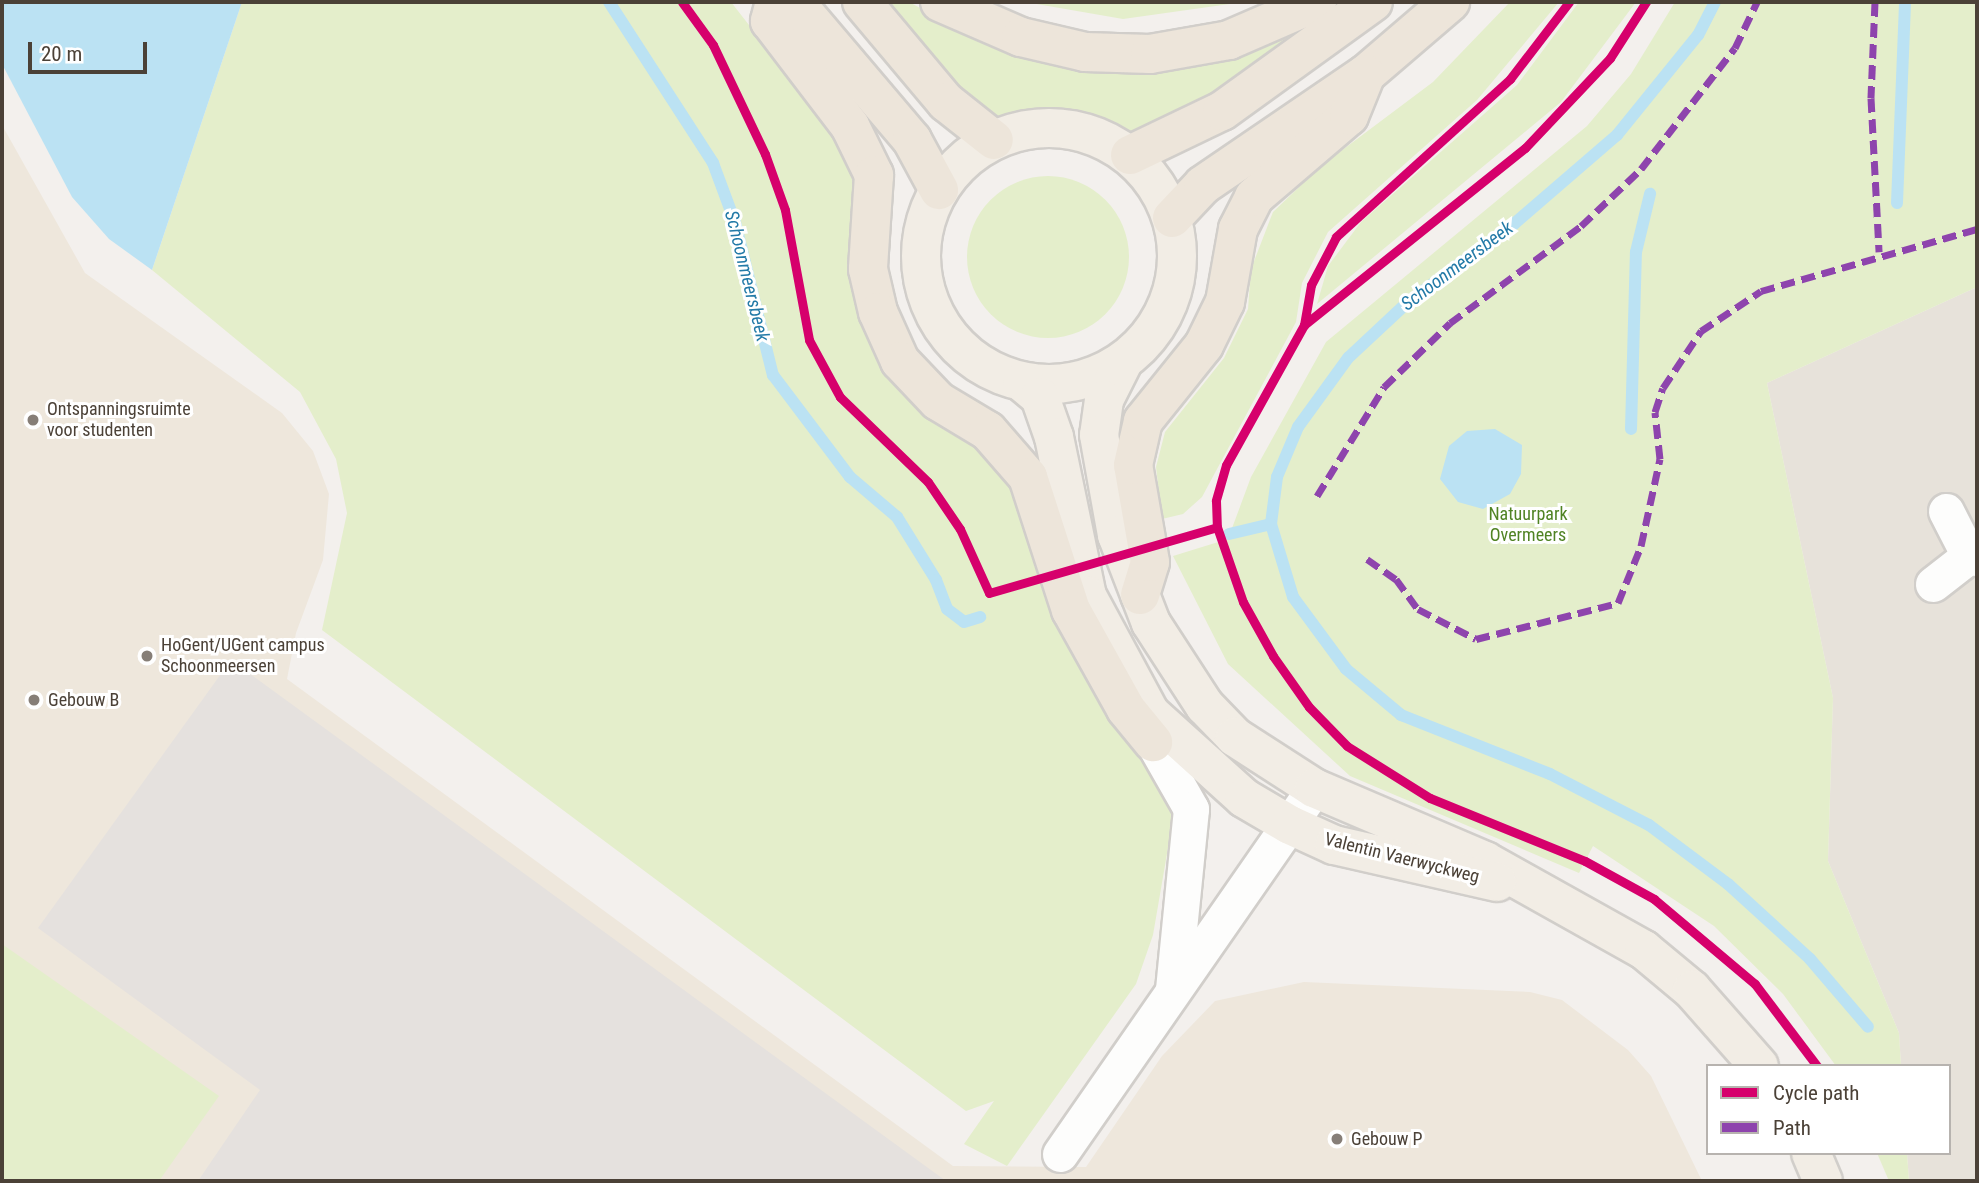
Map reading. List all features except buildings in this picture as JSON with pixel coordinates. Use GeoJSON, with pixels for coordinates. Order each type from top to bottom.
{"type":"FeatureCollection","features":[{"type":"Feature","properties":{"kind":"highway"},"geometry":{"type":"LineString","coordinates":[[775,2],[770,20],[850,126],[874,175],[868,269],[878,312],[900,362],[938,401],[988,431],[1028,477],[1071,611],[1108,680],[1152,728]]}},
{"type":"Feature","properties":{"kind":"highway"},"geometry":{"type":"LineString","coordinates":[[795,2],[912,141],[939,190]]}},
{"type":"Feature","properties":{"kind":"highway"},"geometry":{"type":"LineString","coordinates":[[862,2],[946,102],[993,140]]}},
{"type":"Feature","properties":{"kind":"highway"},"geometry":{"type":"LineString","coordinates":[[940,2],[1021,37],[1085,52],[1150,54],[1229,40],[1317,2]]}},
{"type":"Feature","properties":{"kind":"highway"},"geometry":{"type":"LineString","coordinates":[[1130,155],[1222,110],[1373,2]]}},
{"type":"Feature","properties":{"kind":"highway"},"geometry":{"type":"LineString","coordinates":[[1172,218],[1203,185],[1366,74],[1450,2]]}},
{"type":"Feature","properties":{"kind":"highway"},"geometry":{"type":"LineString","coordinates":[[1140,595],[1150,562],[1133,465],[1143,421],[1204,345],[1224,302],[1238,229],[1254,197],[1349,116],[1366,74]]}},
{"type":"Feature","properties":{"kind":"main road"},"geometry":{"type":"LineString","coordinates":[[1064,128],[1099,137],[1130,155],[1156,184],[1172,218],[1178,258],[1171,298],[1152,334],[1123,362],[1068,383],[1022,382],[984,368],[953,342],[931,308],[921,268],[924,228],[939,190],[962,161],[993,140],[1028,129],[1064,128]]}},
{"type":"Feature","properties":{"kind":"main road","name":"Valentin Vaerwyckweg"},"geometry":{"type":"LineString","coordinates":[[1123,362],[1104,400],[1099,435],[1117,535],[1140,595],[1174,666],[1205,706],[1236,737],[1314,788],[1485,861],[1516,884],[1644,950],[1692,990],[1757,1064]]}},
{"type":"Feature","properties":{"kind":"main road","name":"Valentin Vaerwyckweg"},"geometry":{"type":"LineString","coordinates":[[1022,382],[1040,397],[1054,437],[1087,596],[1152,728],[1244,799],[1290,825],[1334,845],[1461,877],[1516,884]]}},
{"type":"Feature","properties":{"kind":"main road"},"geometry":{"type":"LineString","coordinates":[[1812,1155],[1823,1181]]}},
{"type":"Feature","properties":{"kind":"street"},"geometry":{"type":"LineString","coordinates":[[1933,584],[1973,557],[1946,511]]}},
{"type":"Feature","properties":{"kind":"street","name":"Valentin Vaerwyckweg"},"geometry":{"type":"LineString","coordinates":[[1152,728],[1191,809],[1172,993]]}},
{"type":"Feature","properties":{"kind":"street","name":"Valentin Vaerwyckweg"},"geometry":{"type":"LineString","coordinates":[[1060,1154],[1314,788]]}},
{"type":"Feature","properties":{"kind":"shaded area","name":"HoGent/UGent campus Schoonmeersen"},"geometry":{"type":"Polygon","coordinates":[[[2,125],[85,273],[282,413],[313,451],[329,494],[323,560],[296,633],[287,679],[953,1166],[1086,1167],[1162,1056],[1215,1001],[1304,982],[1530,992],[1562,1000],[1628,1050],[1651,1076],[1702,1181],[2,1181],[2,125]]]}},
{"type":"Feature","properties":{"kind":"shaded area"},"geometry":{"type":"Polygon","coordinates":[[[1977,287],[1977,1181],[1909,1181],[1907,1155],[1951,1155],[1951,1064],[1901,1064],[1899,1033],[1828,861],[1833,698],[1767,383],[1977,287]]]}},
{"type":"Feature","properties":{"kind":"shaded area"},"geometry":{"type":"Polygon","coordinates":[[[231,660],[946,1181],[198,1181],[260,1090],[38,928],[231,660]]]}},
{"type":"Feature","properties":{"kind":"green space"},"geometry":{"type":"Polygon","coordinates":[[[242,2],[731,2],[835,135],[856,179],[850,270],[1013,485],[1174,813],[1153,935],[1136,984],[1007,1166],[964,1144],[994,1101],[966,1111],[322,630],[347,513],[336,459],[300,392],[152,270],[242,2]]]}},
{"type":"Feature","properties":{"kind":"green space"},"geometry":{"type":"Polygon","coordinates":[[[885,2],[909,2],[959,29],[1083,67],[1347,2],[1213,96],[1131,136],[1105,120],[1066,110],[997,120],[958,89],[885,2]]]}},
{"type":"Feature","properties":{"kind":"green space"},"geometry":{"type":"Polygon","coordinates":[[[1025,2],[1244,2],[1123,19],[1025,2]]]}},
{"type":"Feature","properties":{"kind":"green space"},"geometry":{"type":"Polygon","coordinates":[[[1510,2],[1559,2],[1477,100],[1328,232],[1302,283],[1296,322],[1202,497],[1183,514],[1162,519],[1156,467],[1165,432],[1224,358],[1248,309],[1251,269],[1273,212],[1321,166],[1433,82],[1510,2]]]}},
{"type":"Feature","properties":{"kind":"green space"},"geometry":{"type":"Polygon","coordinates":[[[1579,2],[1636,2],[1561,102],[1317,304],[1328,266],[1361,222],[1517,85],[1579,2]]]}},
{"type":"Feature","properties":{"kind":"green space","name":"Natuurpark Overmeers"},"geometry":{"type":"Polygon","coordinates":[[[1675,2],[1977,2],[1977,287],[1767,383],[1833,698],[1828,861],[1899,1033],[1901,1064],[1835,1064],[1783,994],[1714,926],[1593,846],[1579,873],[1350,776],[1228,664],[1173,556],[1228,539],[1251,477],[1326,342],[1587,126],[1631,74],[1675,2]]]}},
{"type":"Feature","properties":{"kind":"green space"},"geometry":{"type":"Polygon","coordinates":[[[1048,176],[1079,182],[1105,200],[1123,226],[1129,257],[1123,288],[1105,314],[1079,332],[1048,338],[1017,332],[991,314],[973,288],[967,257],[973,226],[991,200],[1017,182],[1048,176]]]}},
{"type":"Feature","properties":{"kind":"green space"},"geometry":{"type":"Polygon","coordinates":[[[2,944],[219,1096],[159,1181],[2,1181],[2,944]]]}},
{"type":"Feature","properties":{"kind":"green space"},"geometry":{"type":"Polygon","coordinates":[[[1878,1155],[1907,1155],[1909,1181],[1889,1181],[1878,1155]]]}},
{"type":"Feature","properties":{"kind":"water"},"geometry":{"type":"Polygon","coordinates":[[[2,2],[242,2],[152,270],[109,239],[72,197],[2,64],[2,2]]]}},
{"type":"Feature","properties":{"kind":"water"},"geometry":{"type":"Polygon","coordinates":[[[1495,429],[1522,445],[1521,474],[1510,494],[1483,509],[1458,502],[1440,479],[1449,446],[1467,431],[1495,429]]]}},
{"type":"Feature","properties":{"kind":"waterway","name":"Schoonmeersbeek"},"geometry":{"type":"LineString","coordinates":[[609,2],[713,163],[735,222],[773,375],[850,477],[897,517],[936,580],[947,609],[964,622],[980,617]]}},
{"type":"Feature","properties":{"kind":"waterway"},"geometry":{"type":"LineString","coordinates":[[1715,2],[1698,35],[1617,135],[1514,224],[1409,301],[1348,358],[1298,427],[1277,477],[1271,524],[1293,597],[1346,669],[1401,715],[1550,774],[1649,825],[1728,884],[1810,959],[1868,1027]]}},
{"type":"Feature","properties":{"kind":"waterway"},"geometry":{"type":"LineString","coordinates":[[1897,203],[1905,2]]}},
{"type":"Feature","properties":{"kind":"waterway"},"geometry":{"type":"LineString","coordinates":[[1631,429],[1636,252],[1650,194]]}},
{"type":"Feature","properties":{"kind":"waterway","name":"Schoonmeersbeek"},"geometry":{"type":"LineString","coordinates":[[1229,534],[1271,524]]}},
{"type":"Feature","properties":{"kind":"marked path"},"geometry":{"type":"LineString","coordinates":[[1317,496],[1384,387],[1450,323],[1581,226],[1641,169],[1735,48],[1757,2]]}},
{"type":"Feature","properties":{"kind":"marked path"},"geometry":{"type":"LineString","coordinates":[[1875,2],[1871,98],[1879,252]]}},
{"type":"Feature","properties":{"kind":"marked path"},"geometry":{"type":"LineString","coordinates":[[1367,559],[1396,579],[1418,609],[1476,639],[1618,603],[1641,546],[1660,459],[1655,412],[1663,388],[1701,331],[1761,291],[1977,229]]}},
{"type":"Feature","properties":{"kind":"cycle path"},"geometry":{"type":"LineString","coordinates":[[682,2],[713,45],[765,154],[785,210],[809,340],[840,397],[928,482],[960,529],[989,593],[1217,527]]}},
{"type":"Feature","properties":{"kind":"cycle path"},"geometry":{"type":"LineString","coordinates":[[1569,2],[1510,79],[1336,237],[1311,285],[1304,325],[1226,465],[1216,501],[1217,527],[1243,602],[1273,656],[1309,707],[1347,746],[1430,798],[1585,861],[1654,899],[1755,984],[1815,1064]]}},
{"type":"Feature","properties":{"kind":"cycle path"},"geometry":{"type":"LineString","coordinates":[[1304,325],[1525,148],[1610,58],[1646,2]]}},
{"type":"Feature","properties":{"kind":"place","name":"Ontspanningsruimte voor studenten"},"geometry":{"type":"Point","coordinates":[33,420]}},
{"type":"Feature","properties":{"kind":"place","name":"HoGent/UGent campus Schoonmeersen"},"geometry":{"type":"Point","coordinates":[147,656]}},
{"type":"Feature","properties":{"kind":"place","name":"Gebouw B"},"geometry":{"type":"Point","coordinates":[34,700]}},
{"type":"Feature","properties":{"kind":"place","name":"Gebouw P"},"geometry":{"type":"Point","coordinates":[1337,1139]}}]}
